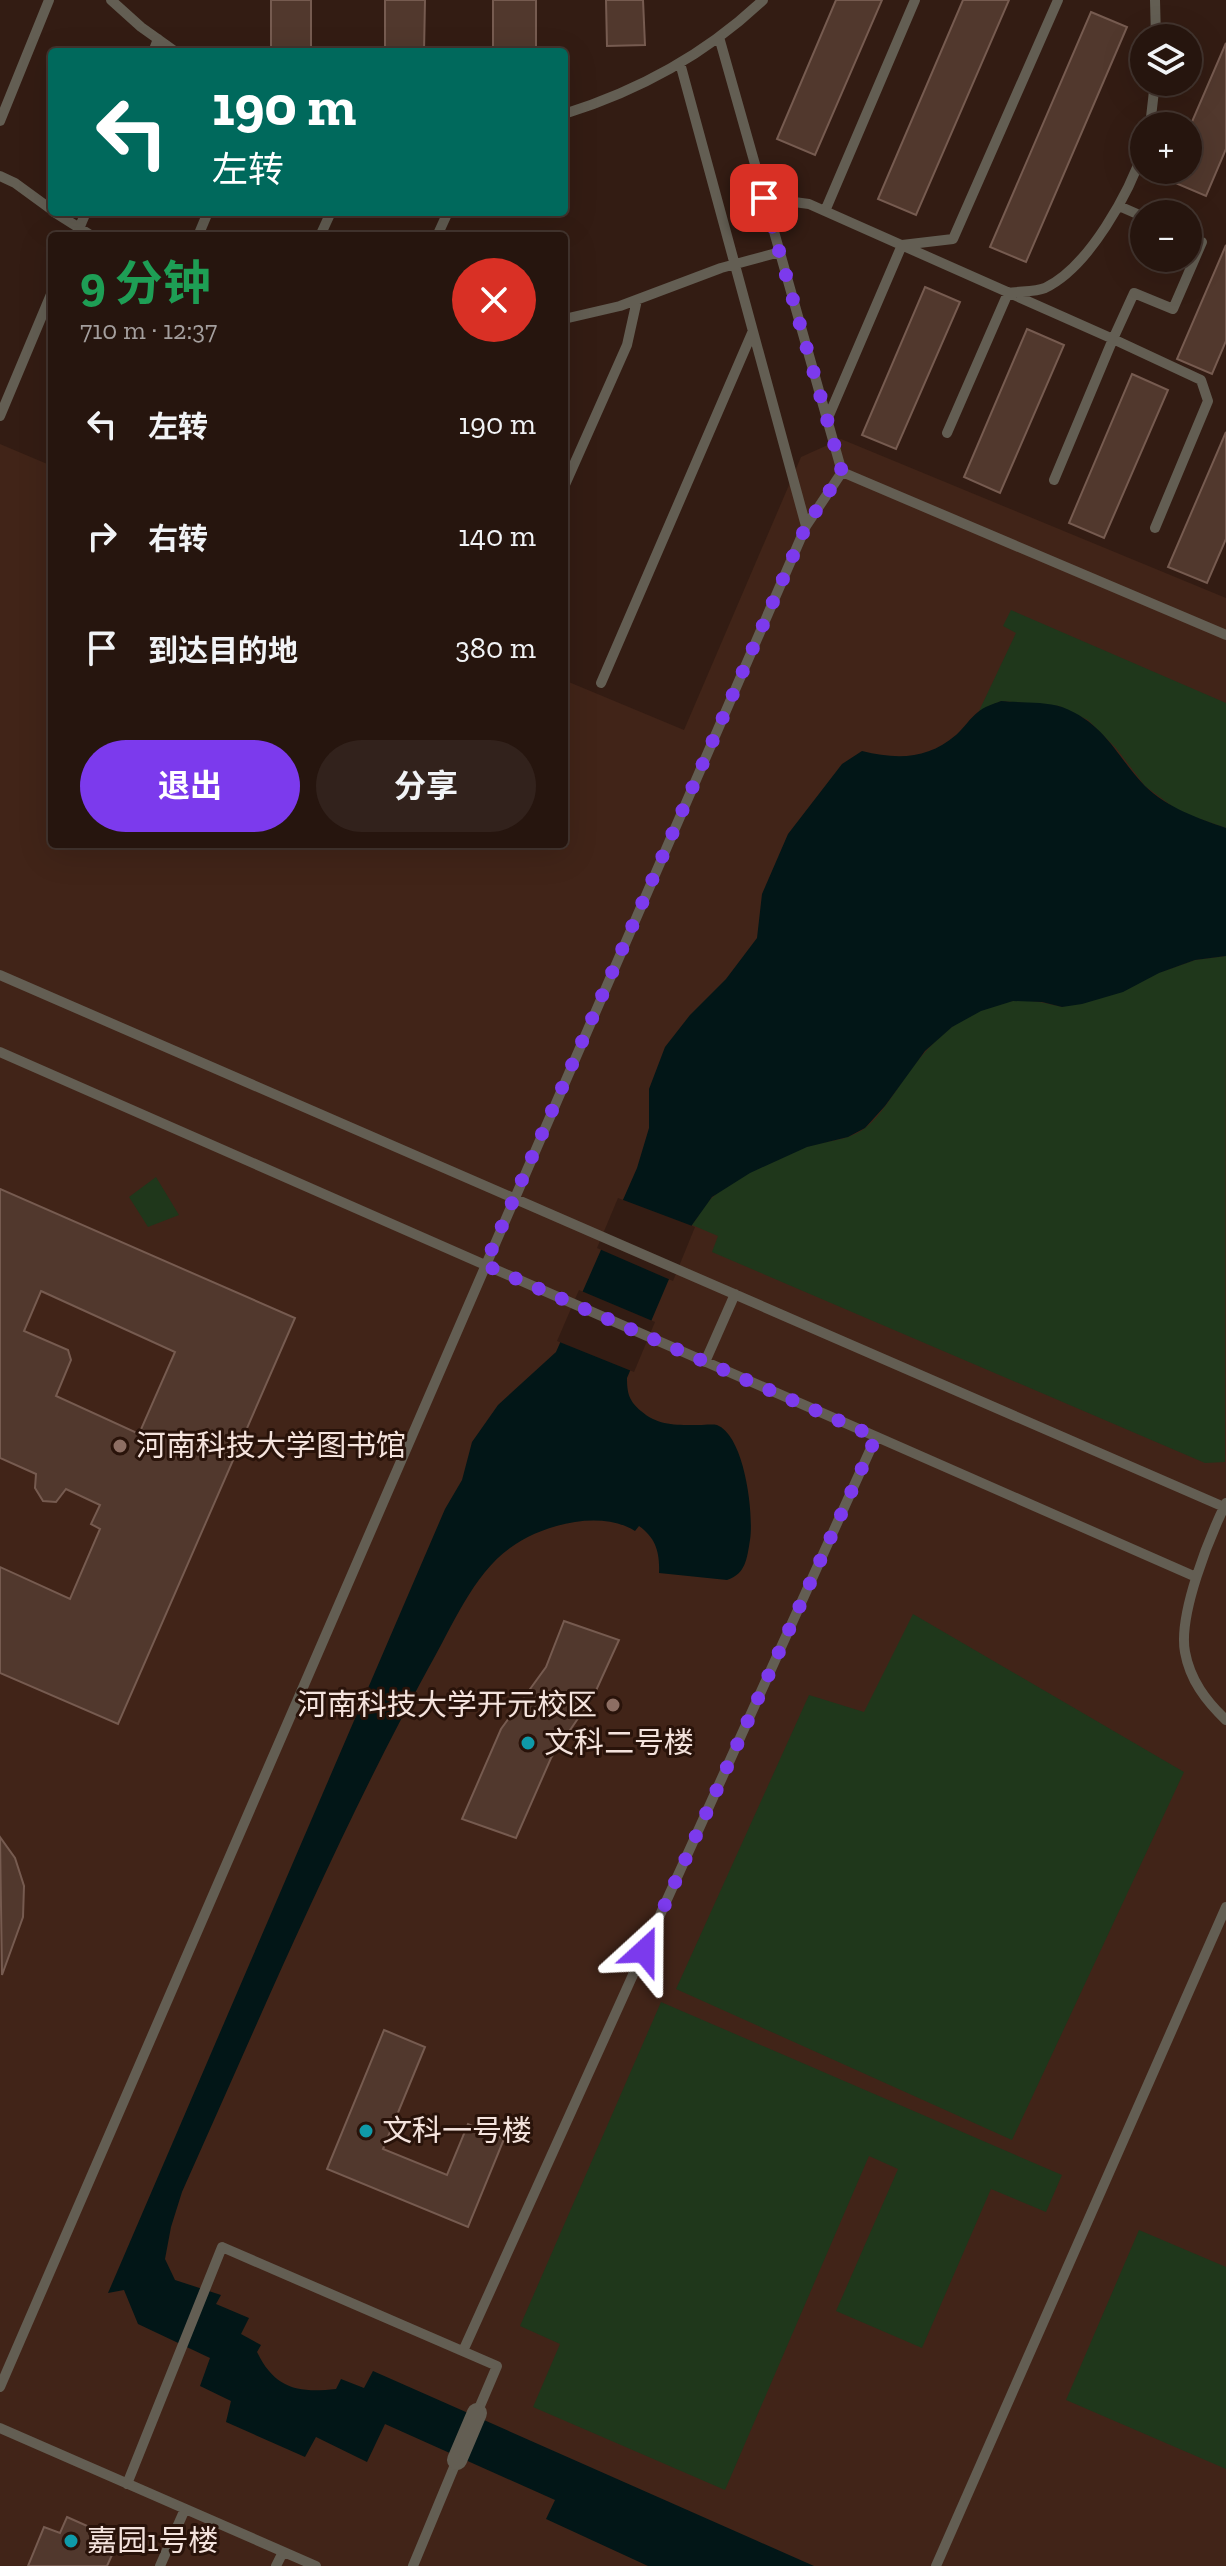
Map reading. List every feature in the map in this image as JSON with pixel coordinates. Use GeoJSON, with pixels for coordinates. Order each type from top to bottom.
{"type":"FeatureCollection","features":[{"type":"Feature","properties":{"kind":"street"},"geometry":{"type":"LineString","coordinates":[[457,2460],[477,2413]]}},
{"type":"Feature","properties":{"kind":"lane"},"geometry":{"type":"LineString","coordinates":[[0,121],[49,0]]}},
{"type":"Feature","properties":{"kind":"lane"},"geometry":{"type":"LineString","coordinates":[[111,0],[170,48]]}},
{"type":"Feature","properties":{"kind":"lane"},"geometry":{"type":"LineString","coordinates":[[568,113],[637,87],[680,63],[719,37],[763,0]]}},
{"type":"Feature","properties":{"kind":"lane"},"geometry":{"type":"LineString","coordinates":[[825,211],[915,0]]}},
{"type":"Feature","properties":{"kind":"lane"},"geometry":{"type":"LineString","coordinates":[[902,245],[953,239],[1058,0]]}},
{"type":"Feature","properties":{"kind":"lane"},"geometry":{"type":"LineString","coordinates":[[1155,0],[1156,24]]}},
{"type":"Feature","properties":{"kind":"lane"},"geometry":{"type":"LineString","coordinates":[[0,2387],[806,526],[842,472],[719,37]]}},
{"type":"Feature","properties":{"kind":"lane"},"geometry":{"type":"LineString","coordinates":[[155,48],[158,39]]}},
{"type":"Feature","properties":{"kind":"lane"},"geometry":{"type":"LineString","coordinates":[[680,63],[806,526]]}},
{"type":"Feature","properties":{"kind":"lane"},"geometry":{"type":"LineString","coordinates":[[0,176],[48,207]]}},
{"type":"Feature","properties":{"kind":"lane"},"geometry":{"type":"LineString","coordinates":[[1008,293],[1043,289],[1062,277],[1119,206],[1130,184]]}},
{"type":"Feature","properties":{"kind":"lane"},"geometry":{"type":"LineString","coordinates":[[764,198],[809,204],[1201,380],[1208,401],[1155,528]]}},
{"type":"Feature","properties":{"kind":"lane"},"geometry":{"type":"LineString","coordinates":[[1119,206],[1130,211]]}},
{"type":"Feature","properties":{"kind":"lane"},"geometry":{"type":"LineString","coordinates":[[59,216],[77,232]]}},
{"type":"Feature","properties":{"kind":"lane"},"geometry":{"type":"LineString","coordinates":[[827,420],[902,245]]}},
{"type":"Feature","properties":{"kind":"lane"},"geometry":{"type":"LineString","coordinates":[[568,318],[637,300],[733,265],[780,252]]}},
{"type":"Feature","properties":{"kind":"lane"},"geometry":{"type":"LineString","coordinates":[[1054,480],[1134,293],[1173,309],[1189,272]]}},
{"type":"Feature","properties":{"kind":"lane"},"geometry":{"type":"LineString","coordinates":[[947,433],[1008,293]]}},
{"type":"Feature","properties":{"kind":"lane"},"geometry":{"type":"LineString","coordinates":[[568,478],[627,345],[637,300]]}},
{"type":"Feature","properties":{"kind":"lane"},"geometry":{"type":"LineString","coordinates":[[0,416],[48,302]]}},
{"type":"Feature","properties":{"kind":"lane"},"geometry":{"type":"LineString","coordinates":[[601,683],[752,333]]}},
{"type":"Feature","properties":{"kind":"lane"},"geometry":{"type":"LineString","coordinates":[[842,472],[1226,635]]}},
{"type":"Feature","properties":{"kind":"lane"},"geometry":{"type":"LineString","coordinates":[[0,975],[701,1281],[1225,1505],[1196,1577],[1184,1649],[1193,1679],[1211,1706],[1226,1720]]}},
{"type":"Feature","properties":{"kind":"lane"},"geometry":{"type":"LineString","coordinates":[[0,1052],[1196,1577]]}},
{"type":"Feature","properties":{"kind":"lane"},"geometry":{"type":"LineString","coordinates":[[705,1362],[735,1294]]}},
{"type":"Feature","properties":{"kind":"lane"},"geometry":{"type":"LineString","coordinates":[[463,2351],[876,1437]]}},
{"type":"Feature","properties":{"kind":"lane"},"geometry":{"type":"LineString","coordinates":[[936,2566],[1226,1907]]}},
{"type":"Feature","properties":{"kind":"lane"},"geometry":{"type":"LineString","coordinates":[[127,2484],[222,2247],[497,2366],[477,2413]]}},
{"type":"Feature","properties":{"kind":"lane"},"geometry":{"type":"LineString","coordinates":[[0,2428],[316,2566]]}},
{"type":"Feature","properties":{"kind":"lane"},"geometry":{"type":"LineString","coordinates":[[413,2566],[457,2460]]}},
{"type":"Feature","properties":{"kind":"lane"},"geometry":{"type":"LineString","coordinates":[[160,2566],[185,2509]]}},
{"type":"Feature","properties":{"kind":"lane"},"geometry":{"type":"LineString","coordinates":[[276,2566],[283,2552]]}},
{"type":"Feature","properties":{"kind":"shaded area","name":"河南科技大学开元校区"},"geometry":{"type":"Polygon","coordinates":[[[841,439],[1226,598],[1226,2566],[0,2566],[0,444],[48,464],[48,848],[568,848],[568,682],[684,730],[801,457],[841,439]]]}},
{"type":"Feature","properties":{"kind":"shaded area"},"geometry":{"type":"Polygon","coordinates":[[[1001,701],[1055,705],[1077,714],[1100,732],[1154,794],[1183,812],[1226,828],[1226,956],[1195,960],[1159,973],[1123,992],[1082,1004],[1062,1007],[1042,1002],[1013,1001],[981,1011],[952,1027],[925,1051],[865,1128],[848,1137],[807,1147],[750,1173],[712,1197],[692,1225],[627,1378],[634,1404],[654,1420],[675,1425],[717,1425],[727,1432],[735,1444],[749,1496],[751,1528],[744,1564],[738,1574],[727,1580],[659,1573],[656,1546],[639,1526],[635,1531],[621,1524],[588,1521],[554,1527],[523,1540],[485,1572],[464,1603],[362,1796],[270,1993],[182,2192],[171,2227],[165,2259],[175,2280],[221,2295],[216,2304],[249,2318],[241,2334],[261,2345],[257,2352],[264,2364],[289,2386],[310,2390],[336,2389],[341,2379],[364,2388],[373,2371],[814,2566],[648,2566],[546,2519],[555,2500],[385,2424],[367,2462],[316,2437],[305,2457],[226,2422],[231,2401],[200,2386],[210,2358],[138,2324],[124,2290],[108,2293],[445,1509],[462,1480],[472,1442],[498,1405],[556,1352],[637,1168],[649,1128],[649,1089],[665,1047],[690,1015],[726,979],[757,938],[762,894],[788,834],[842,764],[862,751],[900,756],[935,749],[956,735],[980,710],[1001,701]]]}},
{"type":"Feature","properties":{"kind":"green space"},"geometry":{"type":"Polygon","coordinates":[[[1011,610],[1226,703],[1226,828],[1180,812],[1145,786],[1116,748],[1088,720],[1059,706],[1001,701],[979,711],[1016,633],[1003,626],[1011,610]]]}},
{"type":"Feature","properties":{"kind":"green space"},"geometry":{"type":"Polygon","coordinates":[[[1226,956],[1225,1462],[1205,1463],[712,1252],[718,1236],[692,1225],[711,1199],[746,1174],[794,1151],[864,1129],[882,1111],[927,1050],[952,1027],[981,1009],[1019,1001],[1062,1007],[1195,960],[1226,956]]]}},
{"type":"Feature","properties":{"kind":"green space"},"geometry":{"type":"Polygon","coordinates":[[[156,1177],[179,1215],[148,1227],[129,1197],[156,1177]]]}},
{"type":"Feature","properties":{"kind":"green space"},"geometry":{"type":"Polygon","coordinates":[[[913,1614],[1184,1772],[1012,2140],[676,1989],[809,1695],[864,1712],[913,1614]]]}},
{"type":"Feature","properties":{"kind":"green space"},"geometry":{"type":"Polygon","coordinates":[[[661,2002],[1062,2175],[1046,2212],[991,2189],[922,2348],[836,2311],[898,2169],[869,2156],[725,2490],[533,2407],[560,2344],[520,2326],[661,2002]]]}},
{"type":"Feature","properties":{"kind":"green space"},"geometry":{"type":"Polygon","coordinates":[[[1139,2230],[1226,2267],[1226,2469],[1066,2400],[1139,2230]]]}},
{"type":"Feature","properties":{"kind":"pier"},"geometry":{"type":"Polygon","coordinates":[[[618,1198],[695,1227],[673,1281],[597,1248],[618,1198]]]}},
{"type":"Feature","properties":{"kind":"pier"},"geometry":{"type":"Polygon","coordinates":[[[579,1290],[655,1322],[634,1372],[557,1341],[579,1290]]]}},
{"type":"Feature","properties":{"kind":"building"},"geometry":{"type":"Polygon","coordinates":[[[271,0],[311,0],[311,48],[271,48],[271,0]]]}},
{"type":"Feature","properties":{"kind":"building"},"geometry":{"type":"Polygon","coordinates":[[[385,0],[425,0],[424,48],[385,48],[385,0]]]}},
{"type":"Feature","properties":{"kind":"building"},"geometry":{"type":"Polygon","coordinates":[[[493,0],[536,0],[536,48],[493,48],[493,0]]]}},
{"type":"Feature","properties":{"kind":"building"},"geometry":{"type":"Polygon","coordinates":[[[606,0],[643,0],[645,45],[607,46],[606,0]]]}},
{"type":"Feature","properties":{"kind":"building"},"geometry":{"type":"Polygon","coordinates":[[[836,0],[882,0],[815,155],[777,139],[836,0]]]}},
{"type":"Feature","properties":{"kind":"building"},"geometry":{"type":"Polygon","coordinates":[[[963,0],[1009,0],[916,215],[878,199],[963,0]]]}},
{"type":"Feature","properties":{"kind":"building"},"geometry":{"type":"Polygon","coordinates":[[[1091,12],[1127,27],[1026,262],[990,247],[1091,12]]]}},
{"type":"Feature","properties":{"kind":"building"},"geometry":{"type":"Polygon","coordinates":[[[1226,43],[1226,149],[1206,196],[1178,184],[1202,184],[1202,112],[1196,112],[1226,43]]]}},
{"type":"Feature","properties":{"kind":"building"},"geometry":{"type":"Polygon","coordinates":[[[1226,245],[1226,341],[1212,374],[1177,359],[1226,245]]]}},
{"type":"Feature","properties":{"kind":"building"},"geometry":{"type":"Polygon","coordinates":[[[925,287],[960,302],[896,449],[862,435],[925,287]]]}},
{"type":"Feature","properties":{"kind":"building"},"geometry":{"type":"Polygon","coordinates":[[[1027,329],[1064,345],[1000,493],[964,477],[1027,329]]]}},
{"type":"Feature","properties":{"kind":"building"},"geometry":{"type":"Polygon","coordinates":[[[1132,374],[1168,390],[1104,538],[1069,523],[1132,374]]]}},
{"type":"Feature","properties":{"kind":"building"},"geometry":{"type":"Polygon","coordinates":[[[1226,432],[1226,539],[1207,583],[1168,567],[1226,432]]]}},
{"type":"Feature","properties":{"kind":"building","name":"河南科技大学图书馆"},"geometry":{"type":"Polygon","coordinates":[[[0,1189],[295,1318],[118,1724],[0,1673],[0,1567],[70,1599],[100,1529],[91,1524],[100,1505],[66,1489],[56,1502],[43,1501],[35,1488],[36,1474],[0,1458],[0,1189]],[[41,1291],[24,1331],[68,1350],[71,1360],[56,1396],[139,1434],[175,1352],[41,1291]]]}},
{"type":"Feature","properties":{"kind":"building","name":"文科二号楼"},"geometry":{"type":"Polygon","coordinates":[[[564,1621],[619,1640],[594,1695],[551,1758],[516,1838],[462,1819],[501,1729],[546,1667],[564,1621]]]}},
{"type":"Feature","properties":{"kind":"building"},"geometry":{"type":"Polygon","coordinates":[[[0,1837],[15,1858],[24,1886],[23,1917],[2,1975],[0,1837]]]}},
{"type":"Feature","properties":{"kind":"building","name":"文科一号楼"},"geometry":{"type":"Polygon","coordinates":[[[384,2030],[425,2047],[383,2149],[447,2175],[468,2124],[504,2139],[468,2227],[327,2169],[384,2030]]]}},
{"type":"Feature","properties":{"kind":"building","name":"嘉园1号楼"},"geometry":{"type":"Polygon","coordinates":[[[67,2517],[94,2529],[91,2536],[116,2546],[107,2566],[28,2566],[44,2527],[60,2533],[67,2517]]]}},
{"type":"Feature","properties":{"kind":"place","name":"河南科技大学图书馆"},"geometry":{"type":"Point","coordinates":[120,1446]}},
{"type":"Feature","properties":{"kind":"place","name":"河南科技大学开元校区"},"geometry":{"type":"Point","coordinates":[613,1705]}},
{"type":"Feature","properties":{"kind":"place","name":"文科二号楼"},"geometry":{"type":"Point","coordinates":[528,1743]}},
{"type":"Feature","properties":{"kind":"place","name":"文科一号楼"},"geometry":{"type":"Point","coordinates":[366,2131]}},
{"type":"Feature","properties":{"kind":"place","name":"嘉园1号楼"},"geometry":{"type":"Point","coordinates":[71,2541]}},
{"type":"Feature","properties":{"kind":"route"},"geometry":{"type":"LineString","coordinates":[[644,1951],[876,1437],[485,1265],[806,526],[842,472],[764,198]]}}]}
